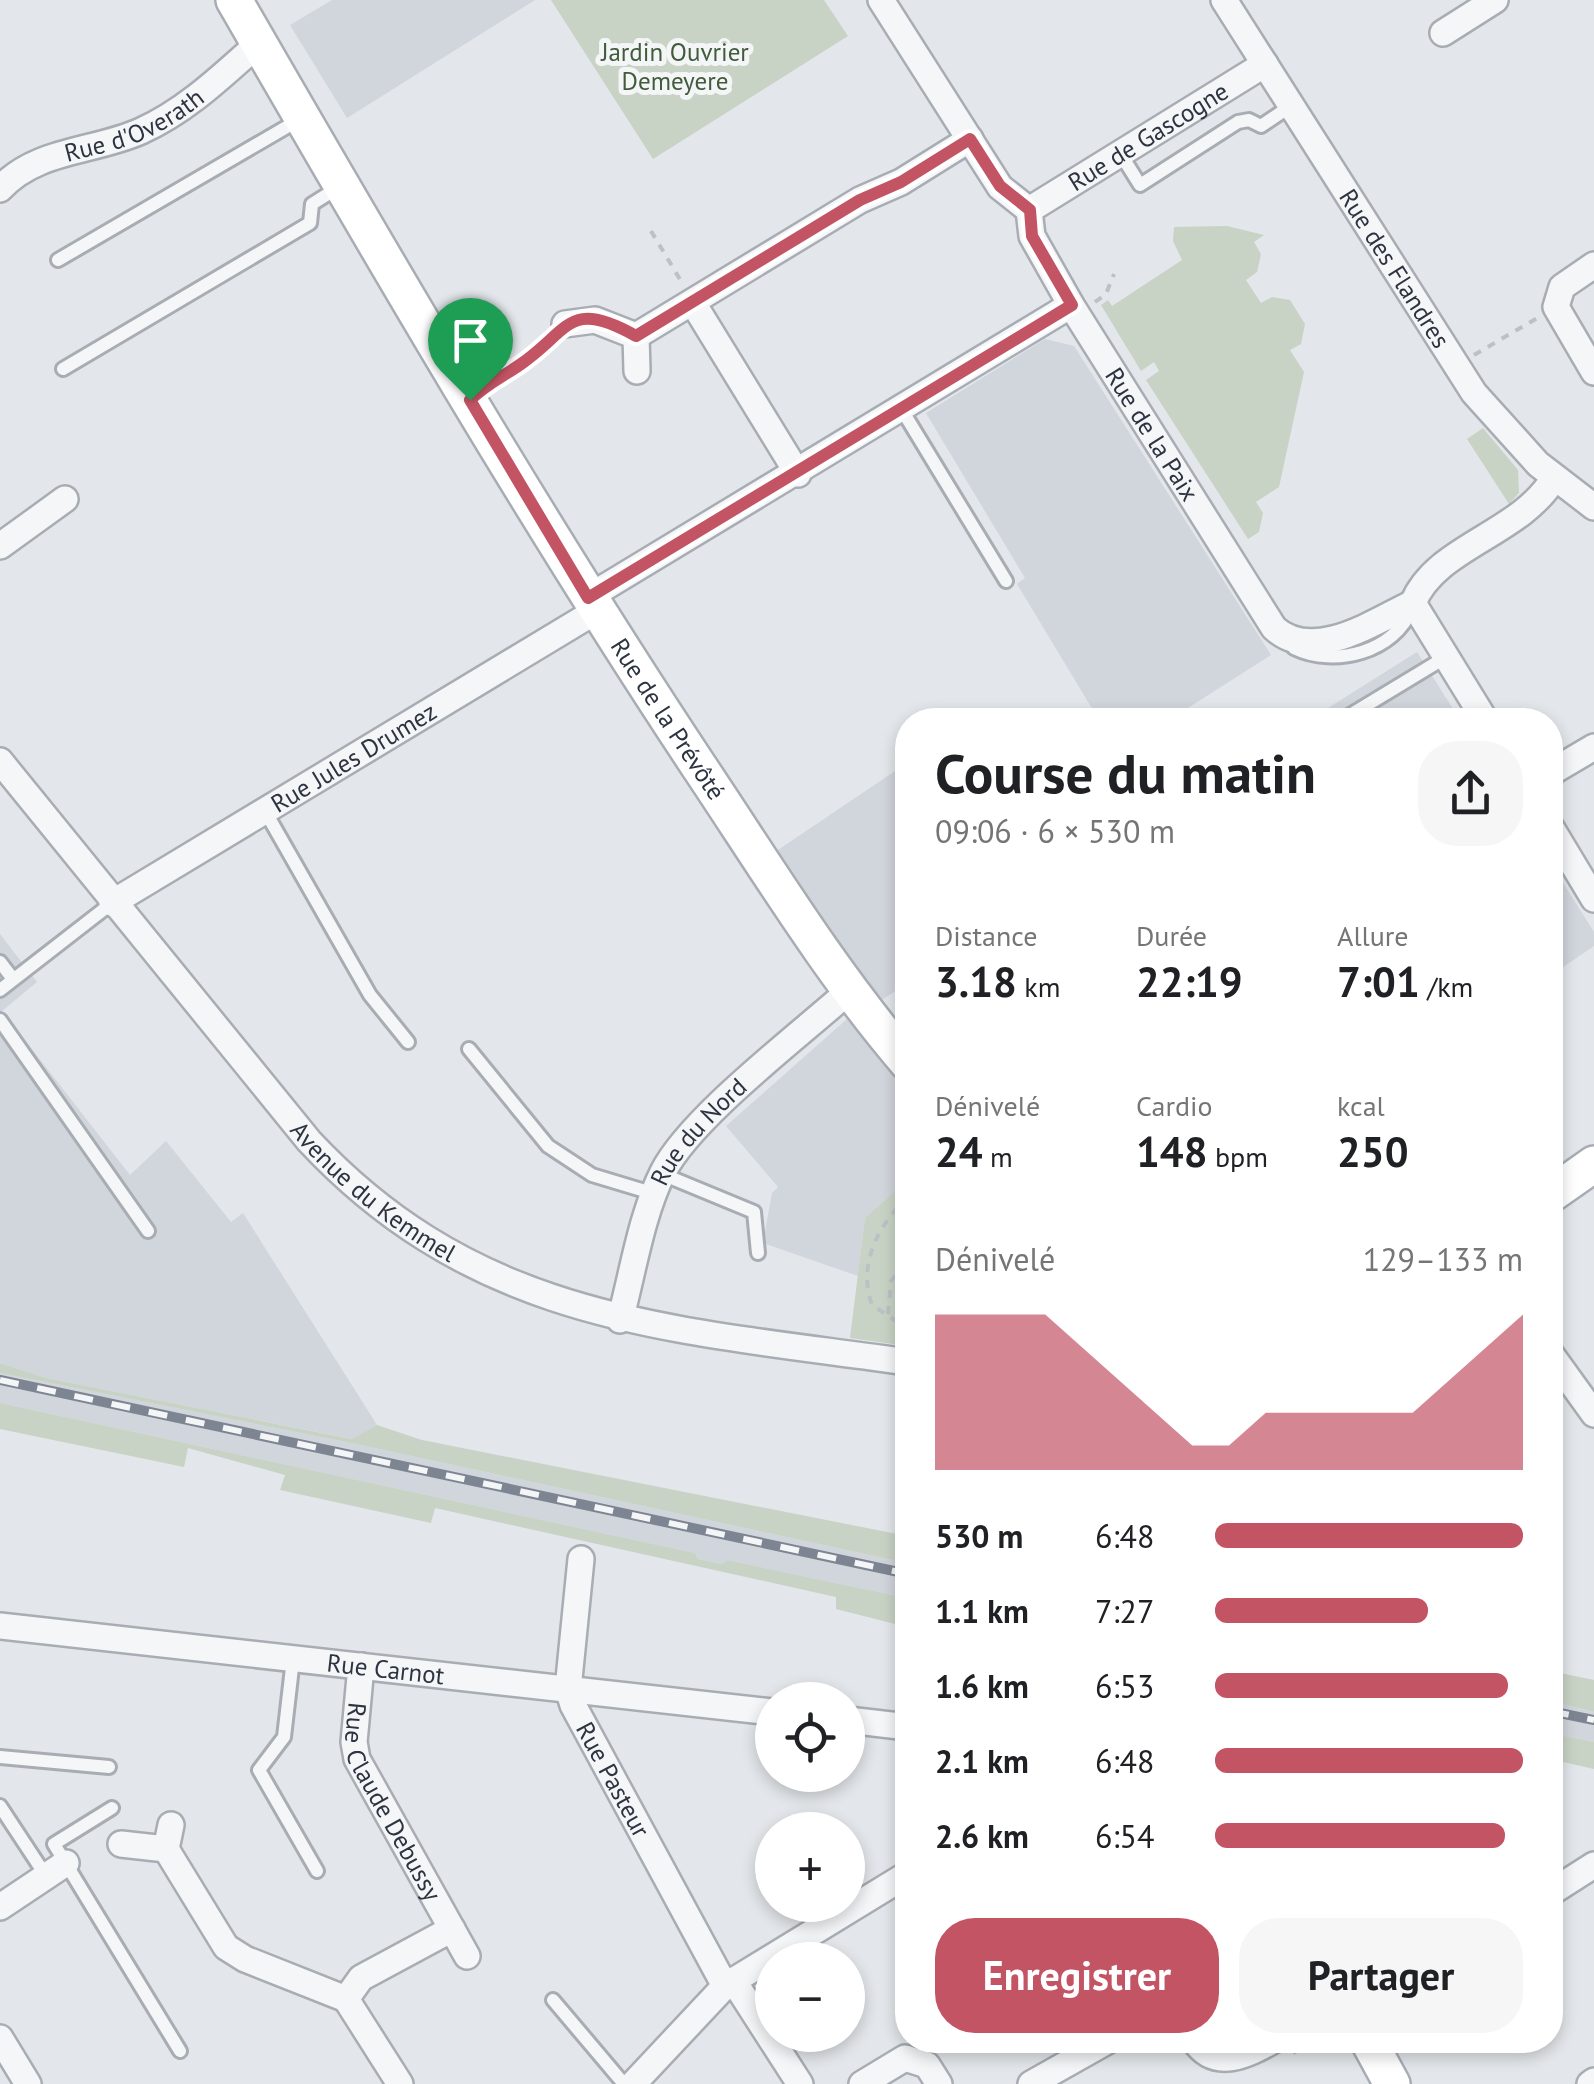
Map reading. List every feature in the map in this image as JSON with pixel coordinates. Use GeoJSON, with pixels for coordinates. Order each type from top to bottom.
{"type":"FeatureCollection","features":[{"type":"Feature","properties":{"kind":"street","name":"Rue de la Prévôté"},"geometry":{"type":"LineString","coordinates":[[234,0],[592,605],[850,990],[895,1047]]}},
{"type":"Feature","properties":{"kind":"street"},"geometry":{"type":"LineString","coordinates":[[881,0],[1000,186],[1030,210]]}},
{"type":"Feature","properties":{"kind":"street","name":"Rue des Flandres"},"geometry":{"type":"LineString","coordinates":[[1224,0],[1494,419],[1554,478],[1594,508]]}},
{"type":"Feature","properties":{"kind":"street"},"geometry":{"type":"LineString","coordinates":[[1444,33],[1495,0]]}},
{"type":"Feature","properties":{"kind":"street","name":"Rue d'Overath"},"geometry":{"type":"LineString","coordinates":[[0,189],[28,167],[158,123],[195,98],[259,43]]}},
{"type":"Feature","properties":{"kind":"street","name":"Rue de Gascogne"},"geometry":{"type":"LineString","coordinates":[[1030,210],[1265,64]]}},
{"type":"Feature","properties":{"kind":"street"},"geometry":{"type":"LineString","coordinates":[[636,336],[860,200],[901,182],[970,139]]}},
{"type":"Feature","properties":{"kind":"street","name":"Rue de la Paix"},"geometry":{"type":"LineString","coordinates":[[1030,210],[1032,236],[1074,309],[1274,628],[1301,642],[1323,641],[1414,603]]}},
{"type":"Feature","properties":{"kind":"street"},"geometry":{"type":"LineString","coordinates":[[1594,265],[1562,287],[1556,306],[1594,372]]}},
{"type":"Feature","properties":{"kind":"street"},"geometry":{"type":"LineString","coordinates":[[693,302],[798,474]]}},
{"type":"Feature","properties":{"kind":"street","name":"Rue Jules Drumez"},"geometry":{"type":"LineString","coordinates":[[112,903],[265,811],[798,474],[1074,309]]}},
{"type":"Feature","properties":{"kind":"street"},"geometry":{"type":"LineString","coordinates":[[566,324],[595,320],[636,336]]}},
{"type":"Feature","properties":{"kind":"street"},"geometry":{"type":"LineString","coordinates":[[636,336],[637,371]]}},
{"type":"Feature","properties":{"kind":"street"},"geometry":{"type":"LineString","coordinates":[[1478,708],[1414,603],[1432,574],[1530,511],[1554,478]]}},
{"type":"Feature","properties":{"kind":"street"},"geometry":{"type":"LineString","coordinates":[[0,546],[65,499]]}},
{"type":"Feature","properties":{"kind":"street"},"geometry":{"type":"LineString","coordinates":[[1563,765],[1594,747]]}},
{"type":"Feature","properties":{"kind":"street","name":"Avenue du Kemmel"},"geometry":{"type":"LineString","coordinates":[[0,760],[112,903],[309,1141],[376,1204],[448,1254],[548,1299],[620,1320],[895,1360]]}},
{"type":"Feature","properties":{"kind":"street"},"geometry":{"type":"LineString","coordinates":[[1563,848],[1594,899]]}},
{"type":"Feature","properties":{"kind":"street","name":"Rue du Nord"},"geometry":{"type":"LineString","coordinates":[[620,1320],[658,1184],[704,1121],[850,990]]}},
{"type":"Feature","properties":{"kind":"street"},"geometry":{"type":"LineString","coordinates":[[1563,1187],[1594,1164]]}},
{"type":"Feature","properties":{"kind":"street"},"geometry":{"type":"LineString","coordinates":[[1563,1371],[1594,1414]]}},
{"type":"Feature","properties":{"kind":"street"},"geometry":{"type":"LineString","coordinates":[[568,1689],[581,1559]]}},
{"type":"Feature","properties":{"kind":"street","name":"Rue Carnot"},"geometry":{"type":"LineString","coordinates":[[0,1626],[755,1710]]}},
{"type":"Feature","properties":{"kind":"street","name":"Rue Claude Debussy"},"geometry":{"type":"LineString","coordinates":[[361,1666],[354,1742],[357,1759],[466,1956]]}},
{"type":"Feature","properties":{"kind":"street","name":"Rue Pasteur"},"geometry":{"type":"LineString","coordinates":[[568,1689],[729,1982],[800,2084]]}},
{"type":"Feature","properties":{"kind":"street"},"geometry":{"type":"LineString","coordinates":[[865,1722],[895,1725]]}},
{"type":"Feature","properties":{"kind":"street"},"geometry":{"type":"LineString","coordinates":[[122,1844],[168,1837],[226,1947],[245,1959],[346,1999],[400,2084]]}},
{"type":"Feature","properties":{"kind":"street"},"geometry":{"type":"LineString","coordinates":[[1563,1885],[1594,1865]]}},
{"type":"Feature","properties":{"kind":"street"},"geometry":{"type":"LineString","coordinates":[[0,1907],[56,1870]]}},
{"type":"Feature","properties":{"kind":"street"},"geometry":{"type":"LineString","coordinates":[[633,2084],[729,1982],[895,1882]]}},
{"type":"Feature","properties":{"kind":"street","name":"Rue Claude Debussy"},"geometry":{"type":"LineString","coordinates":[[346,1999],[361,1978],[452,1930]]}},
{"type":"Feature","properties":{"kind":"street"},"geometry":{"type":"LineString","coordinates":[[0,2038],[28,2084]]}},
{"type":"Feature","properties":{"kind":"street"},"geometry":{"type":"LineString","coordinates":[[1032,2084],[1087,2053]]}},
{"type":"Feature","properties":{"kind":"street"},"geometry":{"type":"LineString","coordinates":[[1206,2053],[1220,2059],[1247,2053]]}},
{"type":"Feature","properties":{"kind":"street"},"geometry":{"type":"LineString","coordinates":[[1375,2053],[1392,2084]]}},
{"type":"Feature","properties":{"kind":"street"},"geometry":{"type":"LineString","coordinates":[[862,2084],[906,2058],[927,2065],[939,2084]]}},
{"type":"Feature","properties":{"kind":"lane"},"geometry":{"type":"LineString","coordinates":[[1120,153],[1140,184],[1238,122],[1252,121],[1260,126],[1292,105]]}},
{"type":"Feature","properties":{"kind":"lane"},"geometry":{"type":"LineString","coordinates":[[58,260],[302,118]]}},
{"type":"Feature","properties":{"kind":"lane"},"geometry":{"type":"LineString","coordinates":[[63,370],[310,223],[312,204],[341,186]]}},
{"type":"Feature","properties":{"kind":"lane"},"geometry":{"type":"LineString","coordinates":[[902,410],[1006,581]]}},
{"type":"Feature","properties":{"kind":"lane"},"geometry":{"type":"LineString","coordinates":[[1362,708],[1446,657]]}},
{"type":"Feature","properties":{"kind":"lane"},"geometry":{"type":"LineString","coordinates":[[265,811],[370,995],[408,1042]]}},
{"type":"Feature","properties":{"kind":"lane"},"geometry":{"type":"LineString","coordinates":[[0,990],[112,903]]}},
{"type":"Feature","properties":{"kind":"lane"},"geometry":{"type":"LineString","coordinates":[[0,962],[13,979]]}},
{"type":"Feature","properties":{"kind":"lane"},"geometry":{"type":"LineString","coordinates":[[0,1020],[148,1231]]}},
{"type":"Feature","properties":{"kind":"lane"},"geometry":{"type":"LineString","coordinates":[[469,1049],[548,1146],[592,1175],[658,1184],[754,1212],[758,1253]]}},
{"type":"Feature","properties":{"kind":"lane"},"geometry":{"type":"LineString","coordinates":[[293,1659],[284,1736],[259,1770],[317,1871]]}},
{"type":"Feature","properties":{"kind":"lane"},"geometry":{"type":"LineString","coordinates":[[0,1757],[109,1767]]}},
{"type":"Feature","properties":{"kind":"lane"},"geometry":{"type":"LineString","coordinates":[[0,1806],[56,1870],[180,2052]]}},
{"type":"Feature","properties":{"kind":"lane"},"geometry":{"type":"LineString","coordinates":[[56,1870],[54,1844],[112,1808]]}},
{"type":"Feature","properties":{"kind":"lane"},"geometry":{"type":"LineString","coordinates":[[553,2000],[624,2084]]}},
{"type":"Feature","properties":{"kind":"path"},"geometry":{"type":"LineString","coordinates":[[652,231],[693,302]]}},
{"type":"Feature","properties":{"kind":"path"},"geometry":{"type":"LineString","coordinates":[[1074,309],[1106,294],[1114,274]]}},
{"type":"Feature","properties":{"kind":"path"},"geometry":{"type":"LineString","coordinates":[[1457,366],[1556,306]]}},
{"type":"Feature","properties":{"kind":"path"},"geometry":{"type":"LineString","coordinates":[[470,400],[521,364],[566,324]]}},
{"type":"Feature","properties":{"kind":"path"},"geometry":{"type":"LineString","coordinates":[[895,1211],[876,1232],[870,1299],[895,1321]]}},
{"type":"Feature","properties":{"kind":"path"},"geometry":{"type":"LineString","coordinates":[[889,1317],[891,1280],[895,1275]]}},
{"type":"Feature","properties":{"kind":"shaded area"},"geometry":{"type":"Polygon","coordinates":[[[332,0],[535,0],[347,118],[290,25],[332,0]]]}},
{"type":"Feature","properties":{"kind":"shaded area"},"geometry":{"type":"Polygon","coordinates":[[[1045,339],[1074,346],[1271,655],[1188,708],[1092,708],[1017,584],[1025,578],[926,413],[1045,339]]]}},
{"type":"Feature","properties":{"kind":"shaded area"},"geometry":{"type":"Polygon","coordinates":[[[1417,652],[1452,708],[1328,708],[1417,652]]]}},
{"type":"Feature","properties":{"kind":"shaded area"},"geometry":{"type":"Polygon","coordinates":[[[895,771],[895,991],[879,1002],[775,852],[895,771]]]}},
{"type":"Feature","properties":{"kind":"shaded area"},"geometry":{"type":"Polygon","coordinates":[[[1563,883],[1594,932],[1594,946],[1563,967],[1563,883]]]}},
{"type":"Feature","properties":{"kind":"shaded area"},"geometry":{"type":"Polygon","coordinates":[[[0,934],[37,982],[2,1011],[130,1175],[166,1141],[231,1222],[243,1213],[377,1425],[353,1439],[46,1378],[0,1363],[0,934]]]}},
{"type":"Feature","properties":{"kind":"shaded area"},"geometry":{"type":"Polygon","coordinates":[[[847,1019],[895,1073],[895,1191],[865,1218],[858,1276],[763,1243],[772,1193],[778,1187],[726,1126],[847,1019]]]}},
{"type":"Feature","properties":{"kind":"shaded area"},"geometry":{"type":"Polygon","coordinates":[[[0,1373],[356,1444],[895,1560],[895,1595],[727,1560],[722,1564],[698,1559],[695,1553],[0,1403],[0,1373]]]}},
{"type":"Feature","properties":{"kind":"shaded area"},"geometry":{"type":"Polygon","coordinates":[[[1563,1704],[1594,1712],[1594,1742],[1563,1736],[1563,1704]]]}},
{"type":"Feature","properties":{"kind":"green space","name":"Jardin Ouvrier Demeyere"},"geometry":{"type":"Polygon","coordinates":[[[551,0],[824,0],[848,36],[653,159],[551,0]]]}},
{"type":"Feature","properties":{"kind":"green space"},"geometry":{"type":"Polygon","coordinates":[[[1227,226],[1264,235],[1254,242],[1261,254],[1257,272],[1246,280],[1261,303],[1272,297],[1290,300],[1305,324],[1301,344],[1290,350],[1304,372],[1279,487],[1256,502],[1263,513],[1259,532],[1248,539],[1146,380],[1159,371],[1154,362],[1141,371],[1101,305],[1108,300],[1112,306],[1182,260],[1173,241],[1174,227],[1227,226]]]}},
{"type":"Feature","properties":{"kind":"green space"},"geometry":{"type":"Polygon","coordinates":[[[1483,428],[1518,470],[1519,493],[1509,504],[1467,439],[1483,428]]]}},
{"type":"Feature","properties":{"kind":"green space"},"geometry":{"type":"Polygon","coordinates":[[[895,1191],[895,1344],[850,1338],[865,1218],[895,1191]]]}},
{"type":"Feature","properties":{"kind":"green space"},"geometry":{"type":"Polygon","coordinates":[[[0,1363],[46,1378],[352,1439],[377,1425],[422,1440],[895,1534],[895,1560],[356,1444],[0,1373],[0,1363]]]}},
{"type":"Feature","properties":{"kind":"green space"},"geometry":{"type":"Polygon","coordinates":[[[0,1403],[695,1553],[698,1559],[722,1564],[727,1560],[895,1595],[895,1624],[836,1609],[836,1597],[435,1508],[431,1523],[280,1490],[285,1475],[188,1448],[184,1467],[0,1429],[0,1403]]]}},
{"type":"Feature","properties":{"kind":"green space"},"geometry":{"type":"Polygon","coordinates":[[[1563,1674],[1594,1680],[1594,1712],[1563,1704],[1563,1674]]]}},
{"type":"Feature","properties":{"kind":"green space"},"geometry":{"type":"Polygon","coordinates":[[[1563,1736],[1594,1742],[1594,1769],[1563,1762],[1563,1736]]]}},
{"type":"Feature","properties":{"kind":"railway"},"geometry":{"type":"LineString","coordinates":[[0,1380],[895,1571]]}},
{"type":"Feature","properties":{"kind":"railway"},"geometry":{"type":"LineString","coordinates":[[1563,1714],[1594,1720]]}},
{"type":"Feature","properties":{"kind":"route"},"geometry":{"type":"LineString","coordinates":[[970,139],[1006,194],[1030,210],[1032,236],[1072,305],[588,598],[470,400],[521,364],[566,324],[595,320],[636,336],[860,200],[901,182],[970,139]]}}]}
